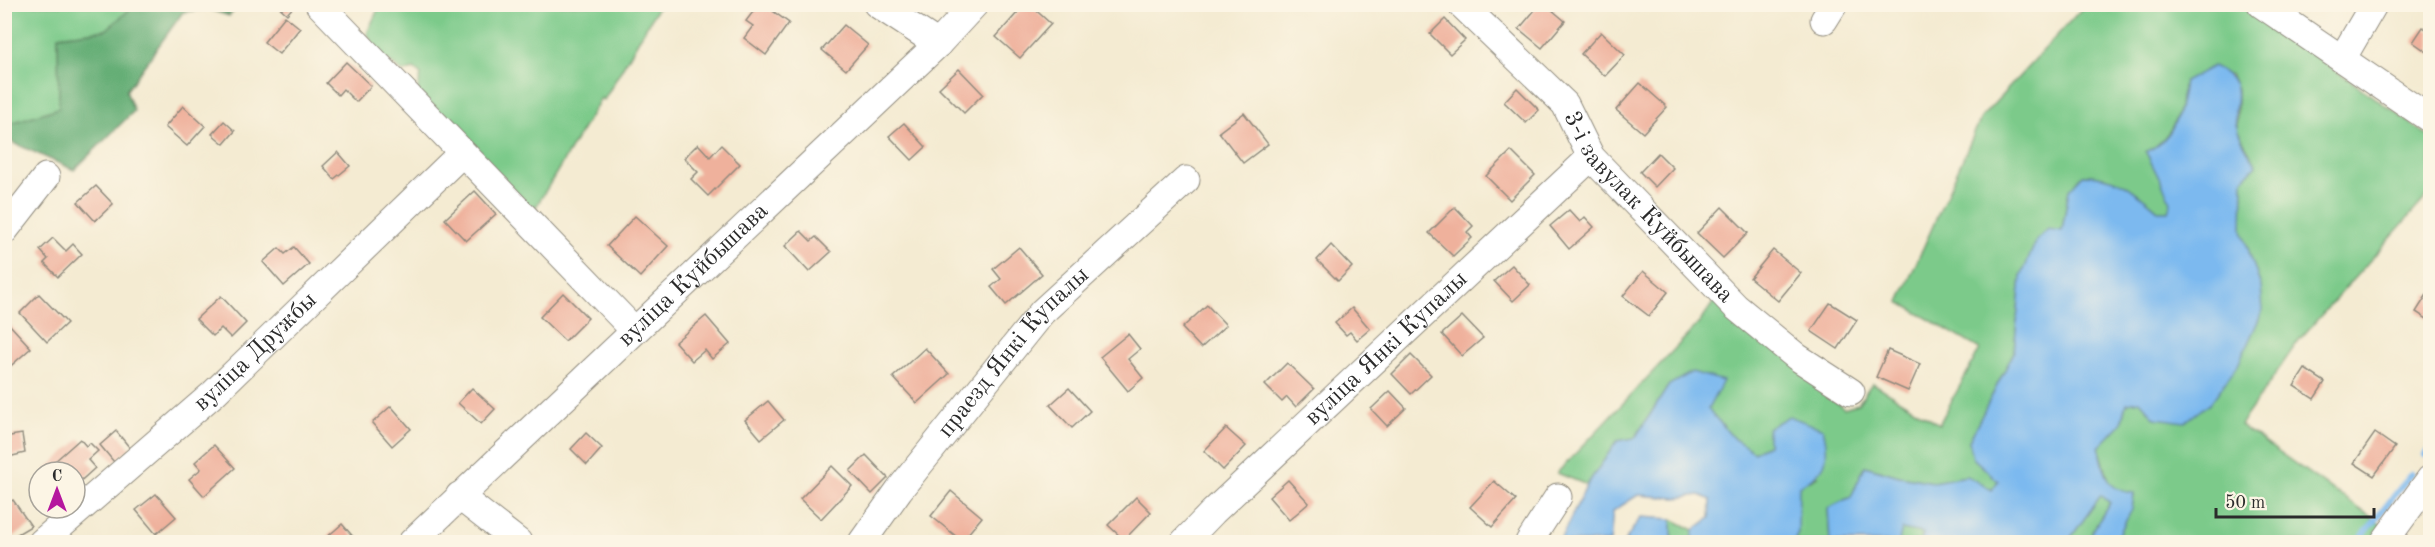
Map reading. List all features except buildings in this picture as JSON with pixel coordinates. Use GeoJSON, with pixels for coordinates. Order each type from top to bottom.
{"type":"FeatureCollection","features":[{"type":"Feature","properties":{"kind":"street"},"geometry":{"type":"LineString","coordinates":[[319,4],[634,330]]}},
{"type":"Feature","properties":{"kind":"street"},"geometry":{"type":"LineString","coordinates":[[877,4],[938,44]]}},
{"type":"Feature","properties":{"kind":"street","name":"вуліца Куйбышава"},"geometry":{"type":"LineString","coordinates":[[412,543],[938,44],[975,4]]}},
{"type":"Feature","properties":{"kind":"street","name":"3-і завулак Куйбышава"},"geometry":{"type":"LineString","coordinates":[[1461,4],[1565,104],[1591,157],[1736,307],[1797,357],[1851,392]]}},
{"type":"Feature","properties":{"kind":"street"},"geometry":{"type":"LineString","coordinates":[[2260,4],[2430,119]]}},
{"type":"Feature","properties":{"kind":"street"},"geometry":{"type":"LineString","coordinates":[[2342,59],[2374,4]]}},
{"type":"Feature","properties":{"kind":"street","name":"вуліца Дружбы"},"geometry":{"type":"LineString","coordinates":[[42,543],[213,394],[462,153]]}},
{"type":"Feature","properties":{"kind":"street","name":"вуліца Янкі Купалы"},"geometry":{"type":"LineString","coordinates":[[1184,543],[1213,512],[1591,157]]}},
{"type":"Feature","properties":{"kind":"street"},"geometry":{"type":"LineString","coordinates":[[4,231],[46,177]]}},
{"type":"Feature","properties":{"kind":"street","name":"праезд Янкі Купалы"},"geometry":{"type":"LineString","coordinates":[[862,543],[899,490],[1042,312],[1186,180]]}},
{"type":"Feature","properties":{"kind":"street"},"geometry":{"type":"LineString","coordinates":[[2384,543],[2430,479]]}},
{"type":"Feature","properties":{"kind":"street"},"geometry":{"type":"LineString","coordinates":[[459,496],[518,543]]}},
{"type":"Feature","properties":{"kind":"street"},"geometry":{"type":"LineString","coordinates":[[1529,543],[1558,497]]}},
{"type":"Feature","properties":{"kind":"green space"},"geometry":{"type":"Polygon","coordinates":[[[136,4],[240,5],[229,16],[208,9],[183,12],[126,91],[134,111],[74,170],[5,139],[5,125],[59,108],[58,36],[106,30],[136,4]]]}},
{"type":"Feature","properties":{"kind":"green space"},"geometry":{"type":"Polygon","coordinates":[[[5,5],[136,5],[106,30],[58,36],[59,108],[5,125],[5,5]]]}},
{"type":"Feature","properties":{"kind":"green space"},"geometry":{"type":"Polygon","coordinates":[[[380,5],[659,5],[604,100],[601,98],[536,207],[525,205],[417,92],[421,75],[414,69],[403,72],[376,52],[367,33],[380,5]]]}},
{"type":"Feature","properties":{"kind":"green space"},"geometry":{"type":"Polygon","coordinates":[[[2085,5],[2243,5],[2430,137],[2430,193],[2299,340],[2240,425],[2387,528],[2376,542],[2115,542],[2132,509],[2134,494],[2119,492],[2110,484],[2099,447],[2121,424],[2126,403],[2140,401],[2156,418],[2261,287],[2242,231],[2243,179],[2256,165],[2237,129],[2237,89],[2230,74],[2184,82],[2174,123],[2163,139],[2146,152],[2172,202],[2168,211],[2159,211],[2125,185],[2106,178],[2083,175],[2069,190],[2062,231],[2021,277],[2014,352],[1969,441],[1973,458],[1999,481],[1992,490],[1967,476],[1933,482],[1899,476],[1865,466],[1851,497],[1828,508],[1830,542],[1794,542],[1798,532],[1798,486],[1818,476],[1768,445],[1754,452],[1734,439],[1708,409],[1669,385],[1635,438],[1617,442],[1587,485],[1557,473],[1700,322],[1717,297],[1834,389],[1833,400],[1844,408],[1858,404],[1872,383],[1939,424],[1980,349],[1899,302],[1981,118],[2085,5]]]}},
{"type":"Feature","properties":{"kind":"green space"},"geometry":{"type":"Polygon","coordinates":[[[2101,495],[2110,503],[2092,532],[2094,542],[2055,542],[2069,540],[2101,495]]]}},
{"type":"Feature","properties":{"kind":"green space"},"geometry":{"type":"Polygon","coordinates":[[[1672,519],[1694,530],[1692,542],[1672,542],[1672,519]]]}},
{"type":"Feature","properties":{"kind":"green space"},"geometry":{"type":"Polygon","coordinates":[[[1901,529],[1924,533],[1921,542],[1899,542],[1901,529]]]}},
{"type":"Feature","properties":{"kind":"water"},"geometry":{"type":"Polygon","coordinates":[[[2213,66],[2233,80],[2237,95],[2235,120],[2244,144],[2256,165],[2243,179],[2242,231],[2261,287],[2263,310],[2238,365],[2211,402],[2185,422],[2155,418],[2140,401],[2126,403],[2121,424],[2099,447],[2108,479],[2117,488],[2134,493],[2132,509],[2115,542],[2094,542],[2092,532],[2110,503],[2101,495],[2069,540],[2055,542],[1921,542],[1923,533],[1902,529],[1899,542],[1830,542],[1828,508],[1851,497],[1865,466],[1899,476],[1933,482],[1967,476],[1992,490],[1998,481],[1973,458],[1969,441],[2014,352],[2021,277],[2036,241],[2048,229],[2062,231],[2069,190],[2083,175],[2116,181],[2133,190],[2159,211],[2168,211],[2171,202],[2146,152],[2164,139],[2175,123],[2184,82],[2213,66]]]}},
{"type":"Feature","properties":{"kind":"water"},"geometry":{"type":"Polygon","coordinates":[[[1692,372],[1723,381],[1708,409],[1734,439],[1754,452],[1768,445],[1768,428],[1789,416],[1823,429],[1827,449],[1826,457],[1821,470],[1799,486],[1798,532],[1794,542],[1692,542],[1694,530],[1710,518],[1711,500],[1700,495],[1676,498],[1638,495],[1613,511],[1610,542],[1559,542],[1587,485],[1617,441],[1635,438],[1669,385],[1692,372]]]}},
{"type":"Feature","properties":{"kind":"water"},"geometry":{"type":"Polygon","coordinates":[[[1641,517],[1672,519],[1672,542],[1624,542],[1641,517]]]}},
{"type":"Feature","properties":{"kind":"waterway"},"geometry":{"type":"LineString","coordinates":[[2425,455],[2430,448]]}},
{"type":"Feature","properties":{"kind":"waterway"},"geometry":{"type":"LineString","coordinates":[[2358,542],[2411,474]]}}]}
